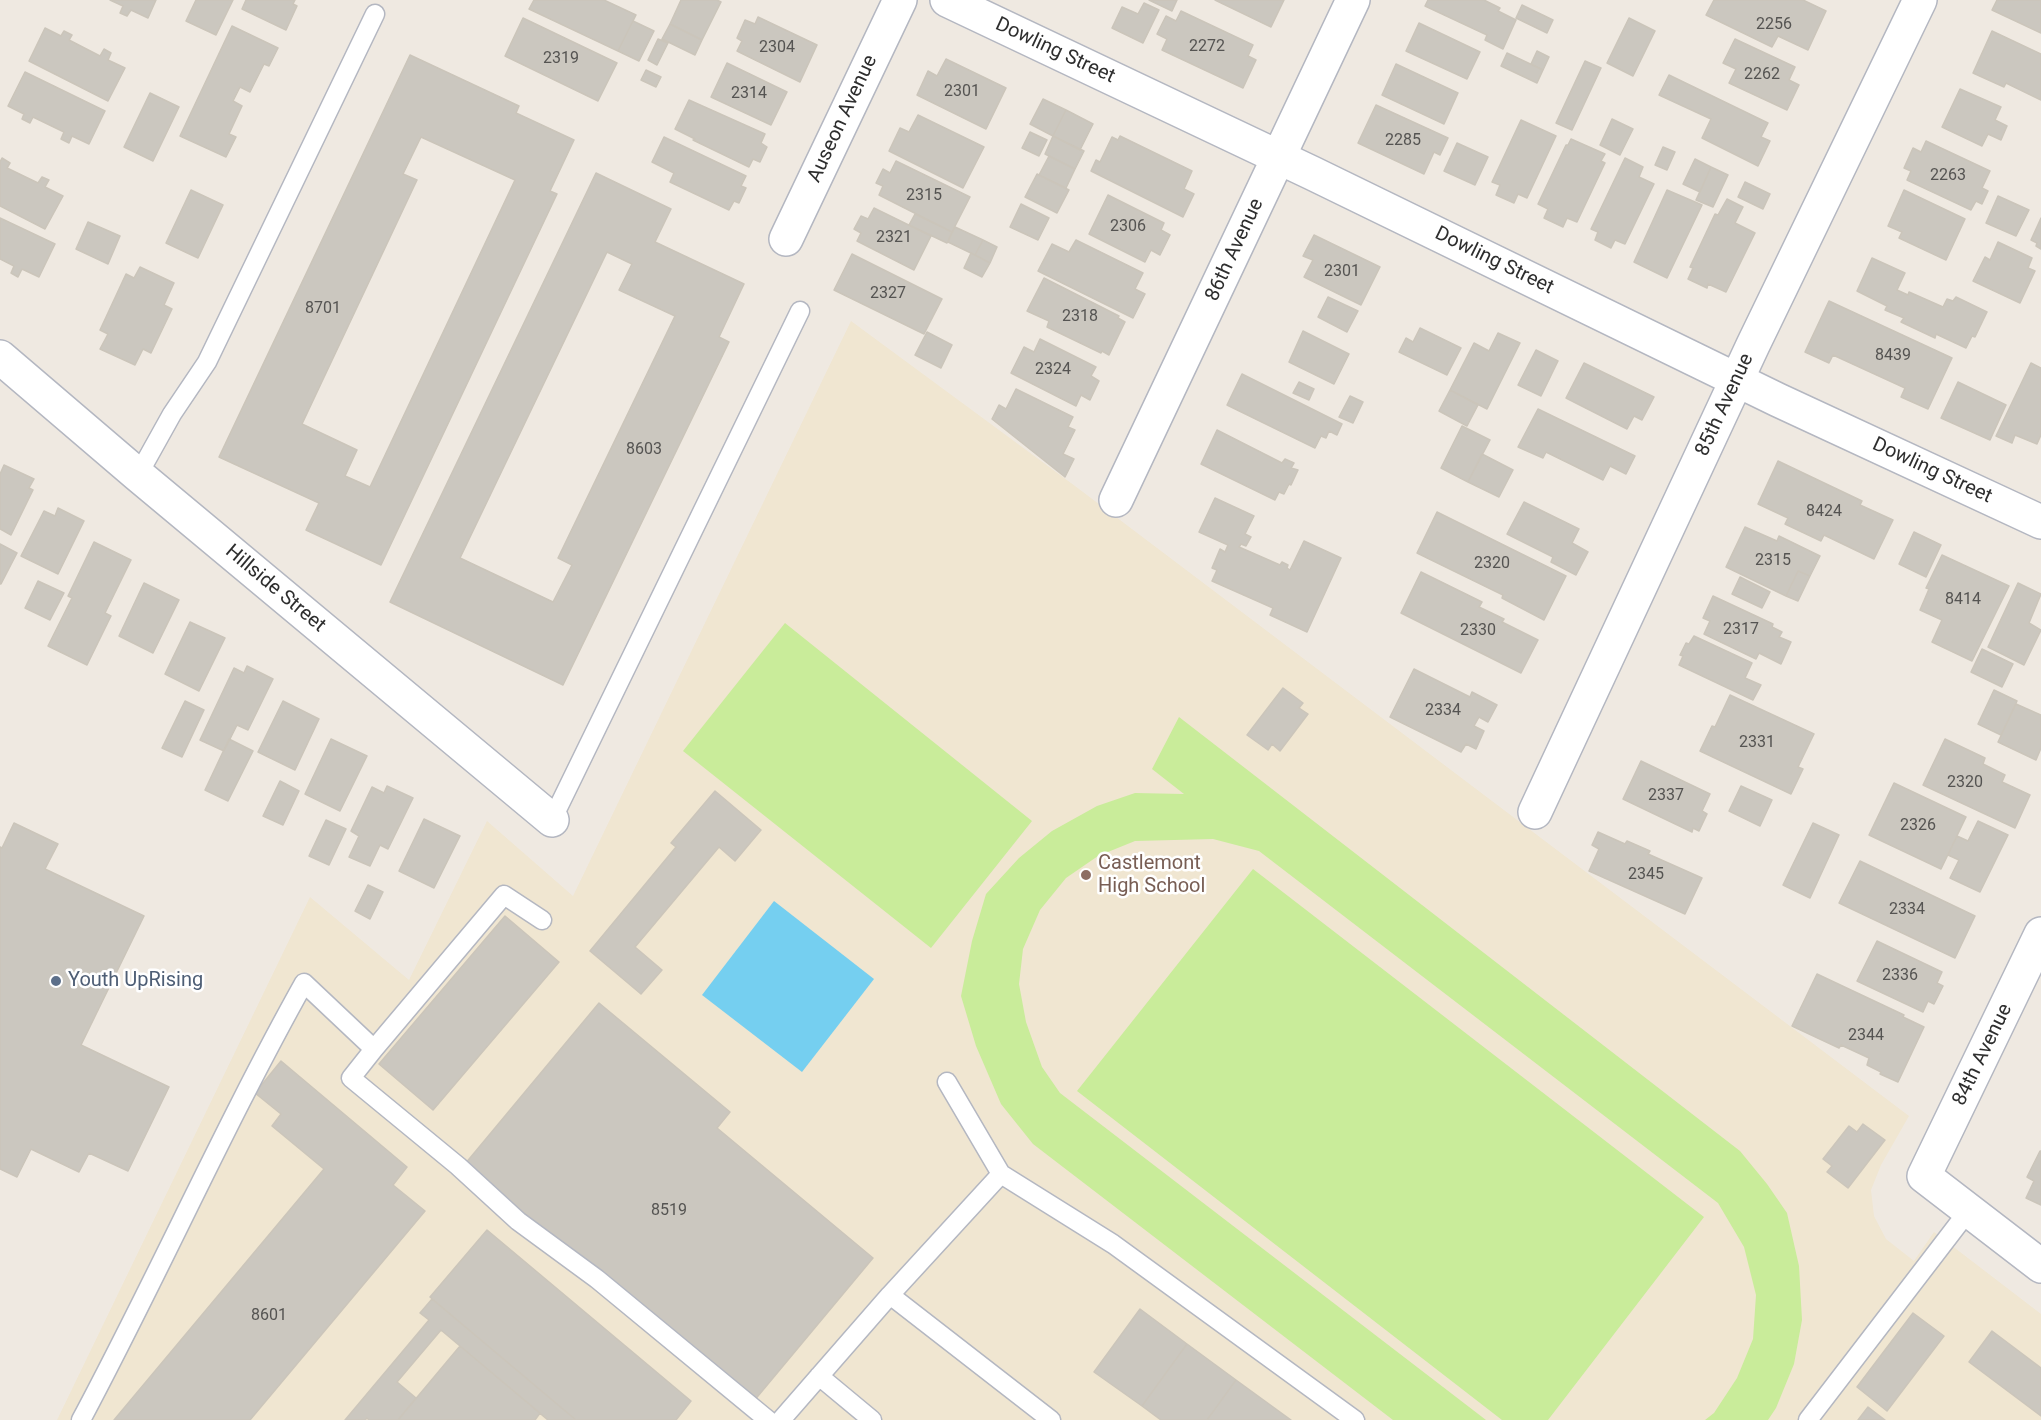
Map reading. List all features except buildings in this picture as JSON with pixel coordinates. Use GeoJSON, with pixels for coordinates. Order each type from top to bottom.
{"type":"FeatureCollection","features":[{"type":"Feature","properties":{"kind":"street","name":"Auseon Avenue"},"geometry":{"type":"LineString","coordinates":[[786,239],[900,0]]}},
{"type":"Feature","properties":{"kind":"street","name":"Dowling Street"},"geometry":{"type":"LineString","coordinates":[[947,0],[1737,380],[2041,522]]}},
{"type":"Feature","properties":{"kind":"street","name":"86th Avenue"},"geometry":{"type":"LineString","coordinates":[[1116,500],[1353,0]]}},
{"type":"Feature","properties":{"kind":"street","name":"85th Avenue"},"geometry":{"type":"LineString","coordinates":[[1535,812],[1737,380],[1920,0]]}},
{"type":"Feature","properties":{"kind":"street","name":"Hillside Street"},"geometry":{"type":"LineString","coordinates":[[0,357],[552,820]]}},
{"type":"Feature","properties":{"kind":"street","name":"84th Avenue"},"geometry":{"type":"LineString","coordinates":[[1969,1210],[1924,1176],[2041,934]]}},
{"type":"Feature","properties":{"kind":"street"},"geometry":{"type":"LineString","coordinates":[[1969,1210],[2041,1266]]}},
{"type":"Feature","properties":{"kind":"lane"},"geometry":{"type":"LineString","coordinates":[[138,475],[172,414],[207,362],[375,14]]}},
{"type":"Feature","properties":{"kind":"lane"},"geometry":{"type":"LineString","coordinates":[[552,820],[800,311]]}},
{"type":"Feature","properties":{"kind":"lane"},"geometry":{"type":"LineString","coordinates":[[542,920],[504,895],[351,1078],[458,1166],[518,1221],[597,1279],[768,1420]]}},
{"type":"Feature","properties":{"kind":"lane"},"geometry":{"type":"LineString","coordinates":[[81,1420],[208,1169],[236,1108],[304,983],[374,1049]]}},
{"type":"Feature","properties":{"kind":"lane"},"geometry":{"type":"LineString","coordinates":[[947,1082],[1001,1174],[1113,1245],[1355,1420]]}},
{"type":"Feature","properties":{"kind":"lane"},"geometry":{"type":"LineString","coordinates":[[781,1420],[890,1295],[1001,1174]]}},
{"type":"Feature","properties":{"kind":"lane"},"geometry":{"type":"LineString","coordinates":[[1808,1420],[1969,1210]]}},
{"type":"Feature","properties":{"kind":"lane"},"geometry":{"type":"LineString","coordinates":[[890,1295],[1051,1420]]}},
{"type":"Feature","properties":{"kind":"lane"},"geometry":{"type":"LineString","coordinates":[[819,1376],[872,1420]]}},
{"type":"Feature","properties":{"kind":"shaded area","name":"Castlemont High School"},"geometry":{"type":"Polygon","coordinates":[[[851,321],[1075,486],[1909,1116],[1881,1165],[1871,1190],[1874,1216],[1886,1239],[1914,1261],[1934,1232],[2041,1314],[2041,1420],[57,1420],[310,897],[409,980],[487,821],[573,896],[851,321]]]}},
{"type":"Feature","properties":{"kind":"green space"},"geometry":{"type":"Polygon","coordinates":[[[785,623],[1032,821],[931,948],[683,751],[785,623]]]}},
{"type":"Feature","properties":{"kind":"green space"},"geometry":{"type":"Polygon","coordinates":[[[1179,717],[1740,1151],[1787,1213],[1799,1266],[1802,1320],[1794,1364],[1776,1408],[1768,1420],[1705,1420],[1714,1413],[1737,1378],[1753,1339],[1756,1295],[1744,1247],[1718,1203],[1259,851],[1213,839],[1135,841],[1098,856],[1066,878],[1040,910],[1023,949],[1019,984],[1026,1022],[1042,1067],[1060,1093],[1486,1420],[1393,1420],[1033,1144],[1001,1104],[976,1046],[961,996],[972,941],[986,894],[1019,858],[1052,831],[1097,806],[1135,793],[1184,794],[1152,769],[1179,717]]]}},
{"type":"Feature","properties":{"kind":"green space"},"geometry":{"type":"Polygon","coordinates":[[[1253,869],[1704,1217],[1548,1420],[1502,1420],[1077,1091],[1253,869]]]}},
{"type":"Feature","properties":{"kind":"water"},"geometry":{"type":"Polygon","coordinates":[[[774,901],[874,979],[802,1072],[702,995],[774,901]]]}},
{"type":"Feature","properties":{"kind":"place","name":"Castlemont High School"},"geometry":{"type":"Point","coordinates":[1086,875]}},
{"type":"Feature","properties":{"kind":"place","name":"Youth UpRising"},"geometry":{"type":"Point","coordinates":[56,981]}}]}
